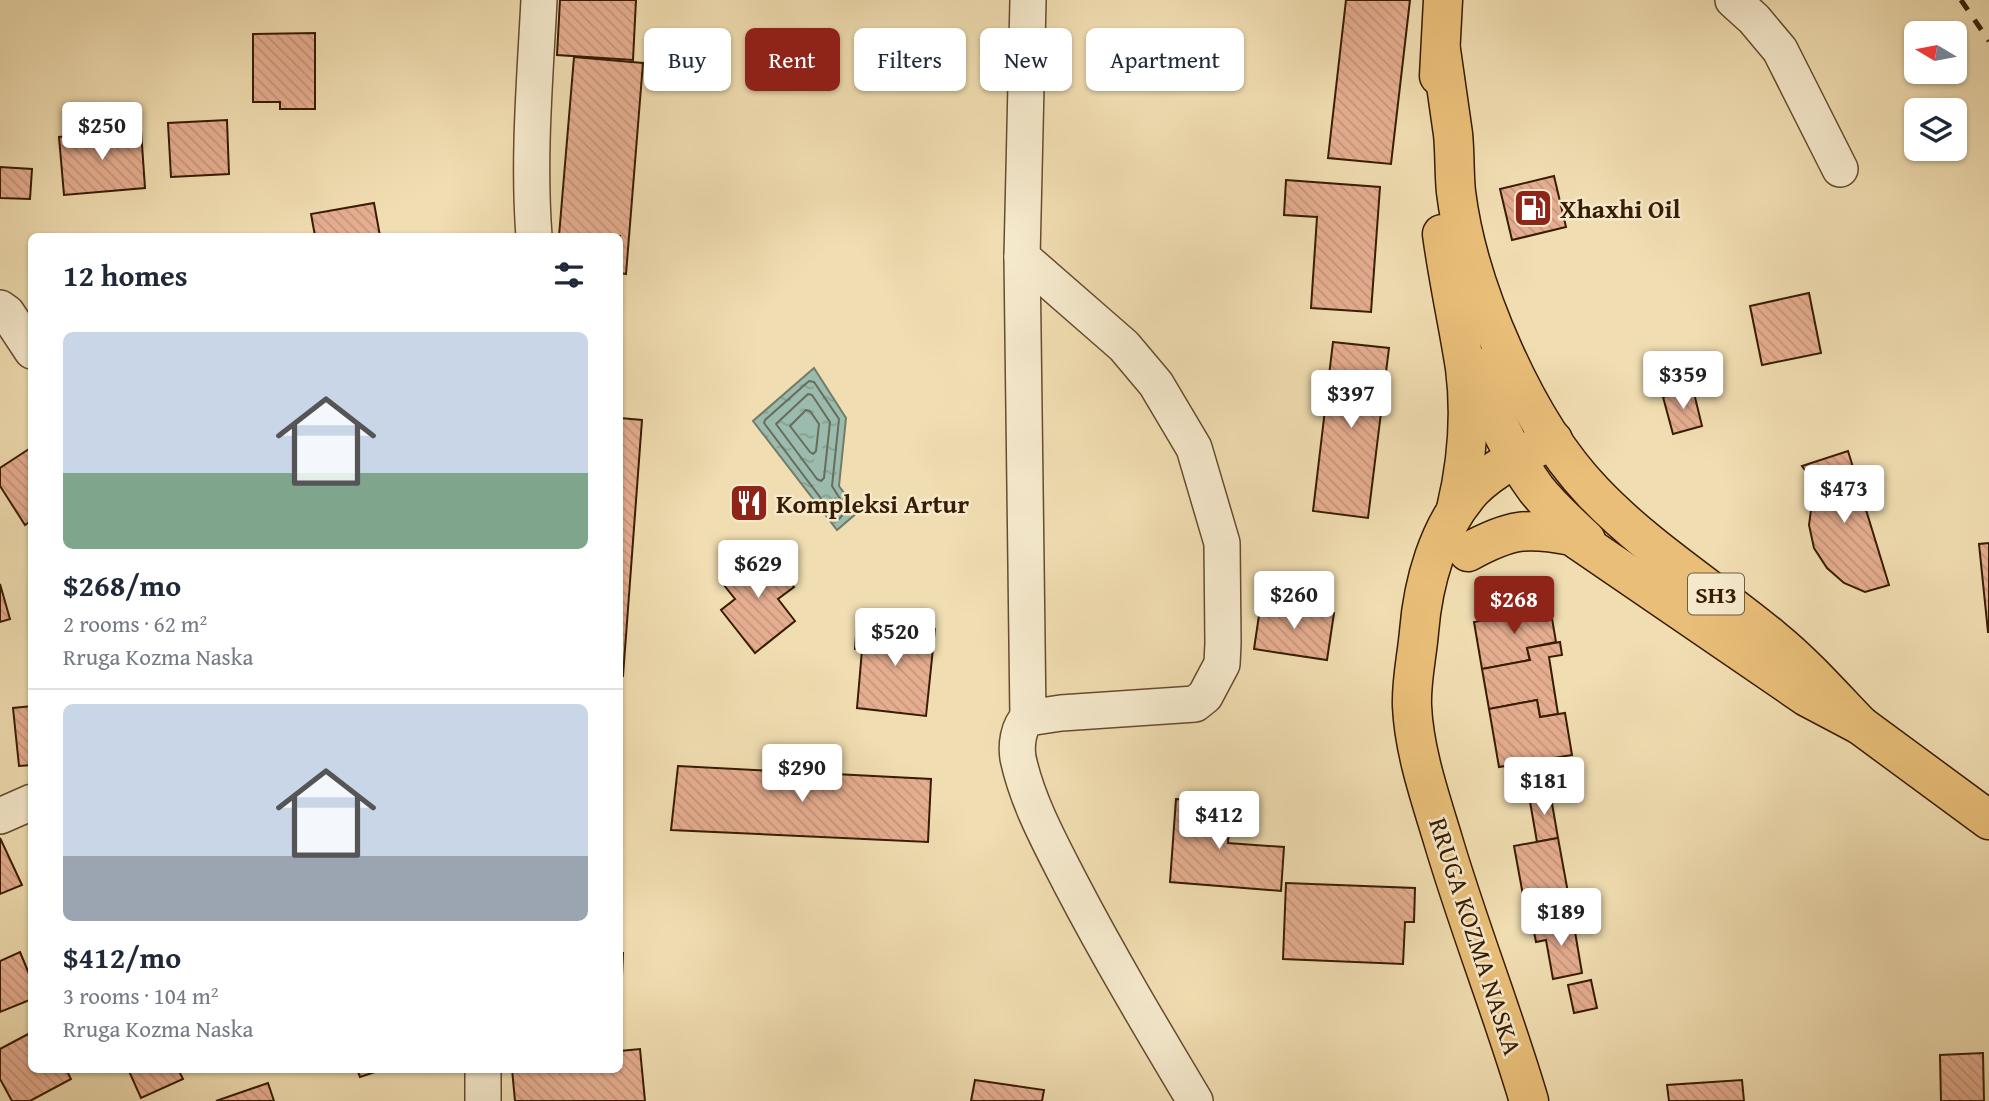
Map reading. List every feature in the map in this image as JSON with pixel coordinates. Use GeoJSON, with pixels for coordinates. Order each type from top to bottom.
{"type":"FeatureCollection","features":[{"type":"Feature","properties":{"kind":"main road","name":"SH3"},"geometry":{"type":"LineString","coordinates":[[1443,0],[1436,140],[1438,197],[1445,255],[1455,304],[1475,369],[1493,412],[1526,474],[1555,512],[1600,554],[1807,697],[1860,725],[1989,820]]}},
{"type":"Feature","properties":{"kind":"main road","name":"SH3"},"geometry":{"type":"LineString","coordinates":[[1441,50],[1453,136],[1456,193],[1468,251],[1505,357],[1561,453],[1594,494],[1639,534],[1774,640],[1860,725]]}},
{"type":"Feature","properties":{"kind":"main road"},"geometry":{"type":"LineString","coordinates":[[1455,304],[1465,370],[1468,433],[1466,466],[1457,509]]}},
{"type":"Feature","properties":{"kind":"main road","name":"RRUGA KOZMA NASKA"},"geometry":{"type":"LineString","coordinates":[[1529,1101],[1456,884],[1432,803],[1415,736],[1412,704],[1423,600],[1429,572],[1457,509],[1473,488],[1526,474],[1561,453]]}},
{"type":"Feature","properties":{"kind":"main road","name":"RRUGA KOZMA NASKA"},"geometry":{"type":"LineString","coordinates":[[1418,646],[1435,602],[1458,564],[1494,523],[1526,474]]}},
{"type":"Feature","properties":{"kind":"main road"},"geometry":{"type":"LineString","coordinates":[[1468,552],[1493,538],[1527,530],[1572,536],[1600,554]]}},
{"type":"Feature","properties":{"kind":"street"},"geometry":{"type":"LineString","coordinates":[[534,233],[534,96],[539,0]]}},
{"type":"Feature","properties":{"kind":"street"},"geometry":{"type":"LineString","coordinates":[[1028,0],[1022,257],[1028,718],[1021,727],[1018,756],[1032,802],[1055,852],[1109,957],[1195,1101]]}},
{"type":"Feature","properties":{"kind":"street"},"geometry":{"type":"LineString","coordinates":[[1733,0],[1754,19],[1780,50],[1840,169]]}},
{"type":"Feature","properties":{"kind":"street"},"geometry":{"type":"LineString","coordinates":[[1022,257],[1124,346],[1156,384],[1195,448],[1222,543],[1222,664],[1205,696],[1195,704],[1061,713],[1028,718]]}},
{"type":"Feature","properties":{"kind":"street"},"geometry":{"type":"LineString","coordinates":[[0,308],[7,313],[28,345]]}},
{"type":"Feature","properties":{"kind":"street"},"geometry":{"type":"LineString","coordinates":[[0,816],[28,804]]}},
{"type":"Feature","properties":{"kind":"street"},"geometry":{"type":"LineString","coordinates":[[483,1073],[483,1101]]}},
{"type":"Feature","properties":{"kind":"water"},"geometry":{"type":"Polygon","coordinates":[[[814,368],[846,418],[839,486],[858,512],[837,530],[753,421],[814,368]]]}},
{"type":"Feature","properties":{"kind":"building"},"geometry":{"type":"Polygon","coordinates":[[[560,0],[636,0],[633,60],[557,55],[560,0]]]}},
{"type":"Feature","properties":{"kind":"building"},"geometry":{"type":"Polygon","coordinates":[[[1346,0],[1410,0],[1391,164],[1328,158],[1346,0]]]}},
{"type":"Feature","properties":{"kind":"building"},"geometry":{"type":"Polygon","coordinates":[[[315,33],[315,109],[280,109],[280,102],[253,102],[253,34],[315,33]]]}},
{"type":"Feature","properties":{"kind":"building"},"geometry":{"type":"Polygon","coordinates":[[[574,57],[643,63],[626,274],[623,274],[623,233],[559,233],[574,57]]]}},
{"type":"Feature","properties":{"kind":"building"},"geometry":{"type":"Polygon","coordinates":[[[227,120],[229,174],[171,177],[168,123],[227,120]]]}},
{"type":"Feature","properties":{"kind":"building"},"geometry":{"type":"Polygon","coordinates":[[[141,130],[145,188],[64,195],[59,137],[141,130]]]}},
{"type":"Feature","properties":{"kind":"building"},"geometry":{"type":"Polygon","coordinates":[[[0,167],[32,169],[30,199],[0,198],[0,167]]]}},
{"type":"Feature","properties":{"kind":"building","name":"Xhaxhi Oil"},"geometry":{"type":"Polygon","coordinates":[[[1554,176],[1566,227],[1512,240],[1500,189],[1554,176]]]}},
{"type":"Feature","properties":{"kind":"building"},"geometry":{"type":"Polygon","coordinates":[[[1286,180],[1380,187],[1371,312],[1311,308],[1317,217],[1284,215],[1286,180]]]}},
{"type":"Feature","properties":{"kind":"building"},"geometry":{"type":"Polygon","coordinates":[[[374,203],[379,233],[314,233],[311,214],[374,203]]]}},
{"type":"Feature","properties":{"kind":"building"},"geometry":{"type":"Polygon","coordinates":[[[1809,293],[1821,353],[1762,365],[1750,306],[1809,293]]]}},
{"type":"Feature","properties":{"kind":"building"},"geometry":{"type":"Polygon","coordinates":[[[1333,342],[1389,348],[1368,518],[1313,511],[1333,342]]]}},
{"type":"Feature","properties":{"kind":"building"},"geometry":{"type":"Polygon","coordinates":[[[1693,389],[1702,426],[1673,434],[1663,397],[1693,389]]]}},
{"type":"Feature","properties":{"kind":"building"},"geometry":{"type":"Polygon","coordinates":[[[623,418],[642,420],[623,676],[623,418]]]}},
{"type":"Feature","properties":{"kind":"building"},"geometry":{"type":"Polygon","coordinates":[[[28,450],[28,523],[25,525],[0,486],[0,468],[28,450]]]}},
{"type":"Feature","properties":{"kind":"building"},"geometry":{"type":"Polygon","coordinates":[[[1848,451],[1889,585],[1865,592],[1844,583],[1827,568],[1814,548],[1809,525],[1814,488],[1802,466],[1848,451]]]}},
{"type":"Feature","properties":{"kind":"building"},"geometry":{"type":"Polygon","coordinates":[[[1989,543],[1989,632],[1988,632],[1979,544],[1989,543]]]}},
{"type":"Feature","properties":{"kind":"building"},"geometry":{"type":"Polygon","coordinates":[[[761,546],[794,587],[778,599],[795,621],[755,653],[721,610],[735,599],[720,580],[761,546]]]}},
{"type":"Feature","properties":{"kind":"building"},"geometry":{"type":"Polygon","coordinates":[[[0,584],[10,619],[0,622],[0,584]]]}},
{"type":"Feature","properties":{"kind":"building"},"geometry":{"type":"Polygon","coordinates":[[[1549,601],[1556,642],[1527,648],[1530,660],[1482,669],[1474,622],[1532,612],[1531,604],[1549,601]]]}},
{"type":"Feature","properties":{"kind":"building"},"geometry":{"type":"Polygon","coordinates":[[[1261,602],[1334,613],[1327,660],[1254,649],[1261,602]]]}},
{"type":"Feature","properties":{"kind":"building"},"geometry":{"type":"Polygon","coordinates":[[[857,623],[935,629],[926,716],[857,708],[862,650],[855,649],[857,623]]]}},
{"type":"Feature","properties":{"kind":"building"},"geometry":{"type":"Polygon","coordinates":[[[1560,642],[1562,655],[1549,657],[1558,714],[1540,717],[1537,700],[1489,709],[1482,669],[1530,660],[1527,648],[1560,642]]]}},
{"type":"Feature","properties":{"kind":"building"},"geometry":{"type":"Polygon","coordinates":[[[1537,700],[1540,717],[1565,713],[1572,755],[1499,767],[1489,709],[1537,700]]]}},
{"type":"Feature","properties":{"kind":"building"},"geometry":{"type":"Polygon","coordinates":[[[28,706],[28,765],[19,766],[13,708],[28,706]]]}},
{"type":"Feature","properties":{"kind":"building"},"geometry":{"type":"Polygon","coordinates":[[[678,766],[931,779],[928,842],[671,830],[678,766]]]}},
{"type":"Feature","properties":{"kind":"building"},"geometry":{"type":"Polygon","coordinates":[[[1550,792],[1558,838],[1537,842],[1529,796],[1550,792]]]}},
{"type":"Feature","properties":{"kind":"building"},"geometry":{"type":"Polygon","coordinates":[[[1176,799],[1231,803],[1228,843],[1284,847],[1281,891],[1170,882],[1176,799]]]}},
{"type":"Feature","properties":{"kind":"building"},"geometry":{"type":"Polygon","coordinates":[[[0,838],[22,885],[0,894],[0,838]]]}},
{"type":"Feature","properties":{"kind":"building"},"geometry":{"type":"Polygon","coordinates":[[[1558,838],[1573,920],[1529,928],[1514,846],[1558,838]]]}},
{"type":"Feature","properties":{"kind":"building"},"geometry":{"type":"Polygon","coordinates":[[[1286,883],[1415,888],[1414,922],[1405,922],[1403,964],[1283,959],[1286,883]]]}},
{"type":"Feature","properties":{"kind":"building"},"geometry":{"type":"Polygon","coordinates":[[[1573,920],[1582,973],[1553,979],[1546,940],[1536,942],[1533,927],[1573,920]]]}},
{"type":"Feature","properties":{"kind":"building"},"geometry":{"type":"Polygon","coordinates":[[[20,952],[28,971],[28,1001],[0,1012],[0,961],[20,952]]]}},
{"type":"Feature","properties":{"kind":"building"},"geometry":{"type":"Polygon","coordinates":[[[1591,980],[1597,1008],[1574,1013],[1568,985],[1591,980]]]}},
{"type":"Feature","properties":{"kind":"building"},"geometry":{"type":"Polygon","coordinates":[[[28,1034],[28,1073],[68,1073],[71,1079],[30,1101],[12,1101],[0,1079],[0,1049],[28,1034]]]}},
{"type":"Feature","properties":{"kind":"building"},"geometry":{"type":"Polygon","coordinates":[[[640,1049],[645,1101],[515,1101],[512,1073],[623,1073],[623,1051],[640,1049]]]}},
{"type":"Feature","properties":{"kind":"building"},"geometry":{"type":"Polygon","coordinates":[[[1983,1053],[1984,1101],[1941,1101],[1940,1055],[1983,1053]]]}},
{"type":"Feature","properties":{"kind":"building"},"geometry":{"type":"Polygon","coordinates":[[[130,1073],[180,1073],[183,1079],[141,1098],[130,1073]]]}},
{"type":"Feature","properties":{"kind":"building"},"geometry":{"type":"Polygon","coordinates":[[[975,1080],[1044,1090],[1042,1101],[971,1101],[975,1080]]]}},
{"type":"Feature","properties":{"kind":"building"},"geometry":{"type":"Polygon","coordinates":[[[1742,1080],[1744,1101],[1669,1101],[1667,1085],[1742,1080]]]}},
{"type":"Feature","properties":{"kind":"building"},"geometry":{"type":"Polygon","coordinates":[[[268,1083],[274,1101],[216,1101],[268,1083]]]}},
{"type":"Feature","properties":{"kind":"railway"},"geometry":{"type":"LineString","coordinates":[[1961,0],[1989,41]]}},
{"type":"Feature","properties":{"kind":"place","name":"Xhaxhi Oil"},"geometry":{"type":"Point","coordinates":[1533,208]}},
{"type":"Feature","properties":{"kind":"place","name":"Kompleksi Artur"},"geometry":{"type":"Point","coordinates":[749,503]}}]}
